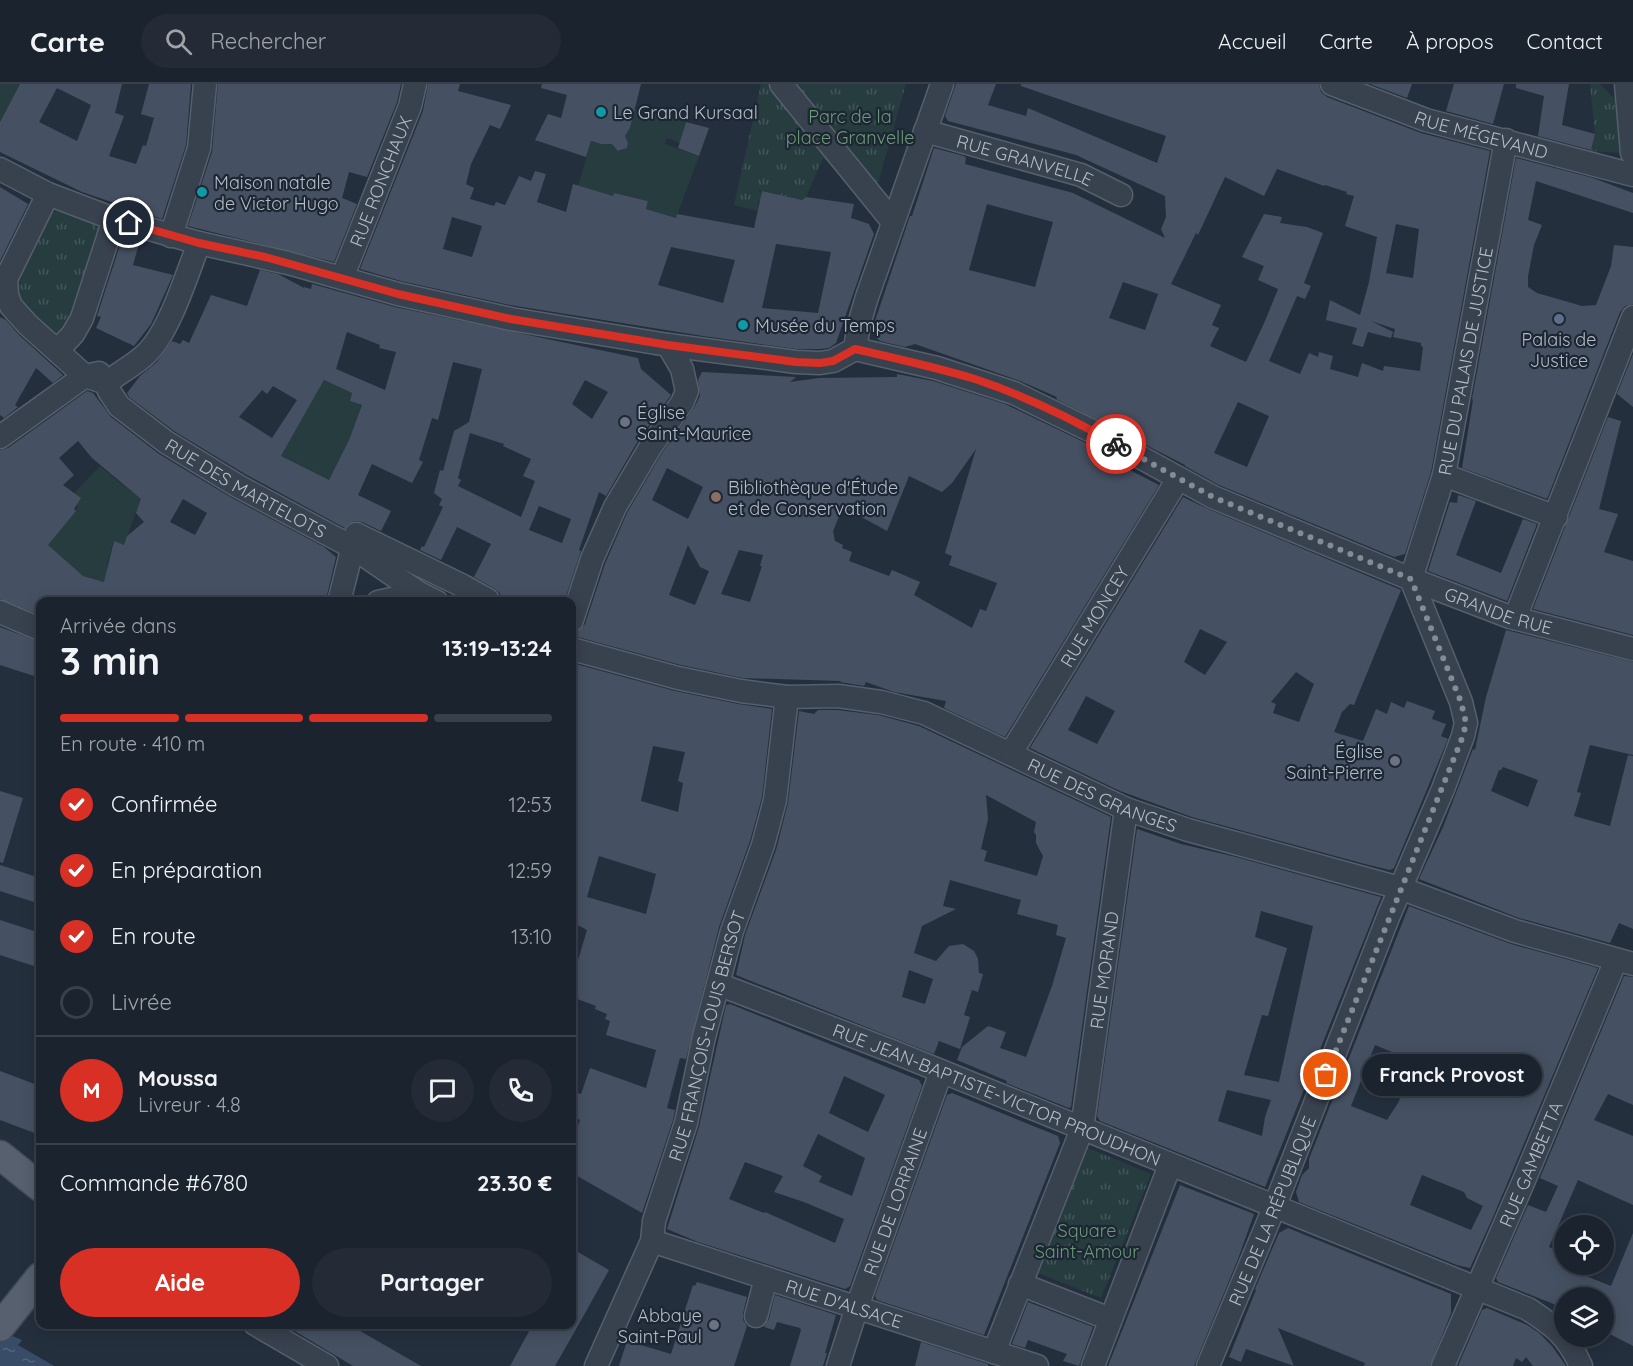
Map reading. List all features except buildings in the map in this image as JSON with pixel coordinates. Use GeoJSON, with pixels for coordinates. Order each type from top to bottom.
{"type":"FeatureCollection","features":[{"type":"Feature","properties":{"kind":"main road"},"geometry":{"type":"LineString","coordinates":[[0,1137],[36,1160]]}},
{"type":"Feature","properties":{"kind":"main road"},"geometry":{"type":"LineString","coordinates":[[0,1155],[36,1183]]}},
{"type":"Feature","properties":{"kind":"main road"},"geometry":{"type":"LineString","coordinates":[[4,1321],[36,1282]]}},
{"type":"Feature","properties":{"kind":"street"},"geometry":{"type":"LineString","coordinates":[[171,236],[199,148],[206,84]]}},
{"type":"Feature","properties":{"kind":"street","name":"RUE RONCHAUX"},"geometry":{"type":"LineString","coordinates":[[342,278],[410,106],[415,84]]}},
{"type":"Feature","properties":{"kind":"street"},"geometry":{"type":"LineString","coordinates":[[781,84],[893,222]]}},
{"type":"Feature","properties":{"kind":"street"},"geometry":{"type":"LineString","coordinates":[[0,169],[48,194],[114,219],[171,236],[265,257],[398,294],[511,319],[668,345],[796,362],[820,363],[833,361],[855,349],[859,324],[942,84]]}},
{"type":"Feature","properties":{"kind":"street","name":"RUE MÉGEVAND"},"geometry":{"type":"LineString","coordinates":[[1332,84],[1426,120],[1506,141],[1632,164]]}},
{"type":"Feature","properties":{"kind":"street"},"geometry":{"type":"LineString","coordinates":[[1626,84],[1632,164]]}},
{"type":"Feature","properties":{"kind":"street","name":"RUE GRANVELLE"},"geometry":{"type":"LineString","coordinates":[[925,131],[1081,175],[1121,195]]}},
{"type":"Feature","properties":{"kind":"street","name":"RUE DU PALAIS DE JUSTICE"},"geometry":{"type":"LineString","coordinates":[[1411,579],[1444,475],[1506,141]]}},
{"type":"Feature","properties":{"kind":"street","name":"RUE DES MARTELOTS"},"geometry":{"type":"LineString","coordinates":[[48,194],[6,279],[10,306],[57,351],[109,392],[118,406],[166,442],[238,486],[352,547],[384,571],[428,597]]}},
{"type":"Feature","properties":{"kind":"street"},"geometry":{"type":"LineString","coordinates":[[57,351],[73,334],[82,318],[114,219]]}},
{"type":"Feature","properties":{"kind":"street"},"geometry":{"type":"LineString","coordinates":[[0,437],[95,380],[127,367],[148,352],[165,326],[199,243]]}},
{"type":"Feature","properties":{"kind":"street"},"geometry":{"type":"LineString","coordinates":[[1515,618],[1633,317]]}},
{"type":"Feature","properties":{"kind":"street"},"geometry":{"type":"LineString","coordinates":[[576,608],[592,559],[615,507],[651,446],[685,397],[687,391],[685,378],[668,345]]}},
{"type":"Feature","properties":{"kind":"street","name":"GRANDE RUE"},"geometry":{"type":"LineString","coordinates":[[855,349],[936,368],[1014,393],[1100,435],[1213,497],[1411,579],[1515,618],[1633,649]]}},
{"type":"Feature","properties":{"kind":"street"},"geometry":{"type":"LineString","coordinates":[[1444,475],[1556,517]]}},
{"type":"Feature","properties":{"kind":"street","name":"RUE MONCEY"},"geometry":{"type":"LineString","coordinates":[[1011,753],[1178,479]]}},
{"type":"Feature","properties":{"kind":"street"},"geometry":{"type":"LineString","coordinates":[[340,597],[356,534],[483,597]]}},
{"type":"Feature","properties":{"kind":"street"},"geometry":{"type":"LineString","coordinates":[[378,597],[384,571]]}},
{"type":"Feature","properties":{"kind":"street","name":"RUE DE LA RÉPUBLIQUE"},"geometry":{"type":"LineString","coordinates":[[1208,1366],[1275,1208],[1400,888],[1443,789],[1463,736],[1466,723],[1461,702],[1411,579]]}},
{"type":"Feature","properties":{"kind":"street"},"geometry":{"type":"LineString","coordinates":[[0,612],[36,627]]}},
{"type":"Feature","properties":{"kind":"street","name":"RUE DES GRANGES"},"geometry":{"type":"LineString","coordinates":[[576,650],[678,678],[741,692],[787,697],[838,696],[881,702],[924,713],[1126,809],[1188,830],[1400,888],[1515,931],[1625,962]]}},
{"type":"Feature","properties":{"kind":"street","name":"RUE FRANÇOIS-LOUIS BERSOT"},"geometry":{"type":"LineString","coordinates":[[596,1366],[652,1241],[654,1221],[686,1122],[732,931],[763,845],[775,800],[787,697]]}},
{"type":"Feature","properties":{"kind":"street","name":"RUE MORAND"},"geometry":{"type":"LineString","coordinates":[[994,1352],[1082,1129],[1126,809]]}},
{"type":"Feature","properties":{"kind":"street","name":"RUE GAMBETTA"},"geometry":{"type":"LineString","coordinates":[[1443,1366],[1522,1185],[1625,962]]}},
{"type":"Feature","properties":{"kind":"street","name":"RUE JEAN-BAPTISTE-VICTOR PROUDHON"},"geometry":{"type":"LineString","coordinates":[[718,984],[1527,1309],[1551,1324],[1566,1338],[1581,1366]]}},
{"type":"Feature","properties":{"kind":"street","name":"RUE DE LORRAINE"},"geometry":{"type":"LineString","coordinates":[[838,1366],[941,1072]]}},
{"type":"Feature","properties":{"kind":"street"},"geometry":{"type":"LineString","coordinates":[[1093,1366],[1170,1165]]}},
{"type":"Feature","properties":{"kind":"street","name":"RUE D'ALSACE"},"geometry":{"type":"LineString","coordinates":[[652,1241],[1037,1366]]}},
{"type":"Feature","properties":{"kind":"street"},"geometry":{"type":"LineString","coordinates":[[756,1316],[766,1278]]}},
{"type":"Feature","properties":{"kind":"street"},"geometry":{"type":"LineString","coordinates":[[1020,1284],[1110,1319]]}},
{"type":"Feature","properties":{"kind":"street"},"geometry":{"type":"LineString","coordinates":[[264,1329],[327,1366]]}},
{"type":"Feature","properties":{"kind":"green space"},"geometry":{"type":"Polygon","coordinates":[[[0,84],[20,84],[0,122],[0,84]]]}},
{"type":"Feature","properties":{"kind":"green space","name":"Parc de la place Granvelle"},"geometry":{"type":"Polygon","coordinates":[[[761,84],[906,84],[872,204],[823,158],[806,197],[801,200],[760,190],[759,192],[762,193],[758,202],[758,211],[734,205],[761,84]]]}},
{"type":"Feature","properties":{"kind":"green space"},"geometry":{"type":"Polygon","coordinates":[[[1590,84],[1600,84],[1615,99],[1621,153],[1591,151],[1595,134],[1590,84]]]}},
{"type":"Feature","properties":{"kind":"green space"},"geometry":{"type":"Polygon","coordinates":[[[635,109],[686,122],[680,143],[667,138],[665,144],[699,156],[676,218],[646,209],[648,201],[614,193],[613,196],[578,186],[591,142],[613,144],[620,151],[627,148],[628,143],[625,136],[630,128],[635,109]]]}},
{"type":"Feature","properties":{"kind":"green space"},"geometry":{"type":"Polygon","coordinates":[[[59,211],[86,219],[99,230],[69,326],[58,334],[37,322],[13,288],[50,212],[59,211]]]}},
{"type":"Feature","properties":{"kind":"green space"},"geometry":{"type":"Polygon","coordinates":[[[324,380],[352,393],[350,401],[362,405],[349,440],[329,480],[281,456],[324,380]]]}},
{"type":"Feature","properties":{"kind":"green space"},"geometry":{"type":"Polygon","coordinates":[[[100,466],[144,499],[136,512],[124,545],[113,542],[107,566],[112,584],[83,576],[47,546],[78,507],[74,493],[100,466]]]}},
{"type":"Feature","properties":{"kind":"green space","name":"Square Saint-Amour"},"geometry":{"type":"Polygon","coordinates":[[[1088,1148],[1151,1174],[1101,1298],[1038,1273],[1088,1148]]]}},
{"type":"Feature","properties":{"kind":"water"},"geometry":{"type":"Polygon","coordinates":[[[0,1331],[22,1340],[18,1345],[54,1366],[0,1366],[0,1331]]]}},
{"type":"Feature","properties":{"kind":"way so far"},"geometry":{"type":"LineString","coordinates":[[1116,444],[1213,497],[1411,579],[1461,702],[1466,723],[1463,736],[1326,1075]]}},
{"type":"Feature","properties":{"kind":"place","name":"Le Grand Kursaal"},"geometry":{"type":"Point","coordinates":[601,112]}},
{"type":"Feature","properties":{"kind":"place","name":"Maison natale de Victor Hugo"},"geometry":{"type":"Point","coordinates":[202,192]}},
{"type":"Feature","properties":{"kind":"place","name":"Palais de Justice"},"geometry":{"type":"Point","coordinates":[1559,319]}},
{"type":"Feature","properties":{"kind":"place","name":"Musée du Temps"},"geometry":{"type":"Point","coordinates":[743,325]}},
{"type":"Feature","properties":{"kind":"place","name":"Église Saint-Maurice"},"geometry":{"type":"Point","coordinates":[625,422]}},
{"type":"Feature","properties":{"kind":"place","name":"Bibliothèque d'Étude et de Conservation"},"geometry":{"type":"Point","coordinates":[716,497]}},
{"type":"Feature","properties":{"kind":"place","name":"Église Saint-Pierre"},"geometry":{"type":"Point","coordinates":[1395,761]}},
{"type":"Feature","properties":{"kind":"place","name":"Franck Provost"},"geometry":{"type":"Point","coordinates":[1326,1075]}},
{"type":"Feature","properties":{"kind":"place","name":"Abbaye Saint-Paul"},"geometry":{"type":"Point","coordinates":[714,1325]}},
{"type":"Feature","properties":{"kind":"route"},"geometry":{"type":"LineString","coordinates":[[129,223],[199,243],[265,257],[398,294],[511,319],[668,345],[796,362],[833,361],[855,349],[936,368],[1014,393],[1116,444]]}}]}
